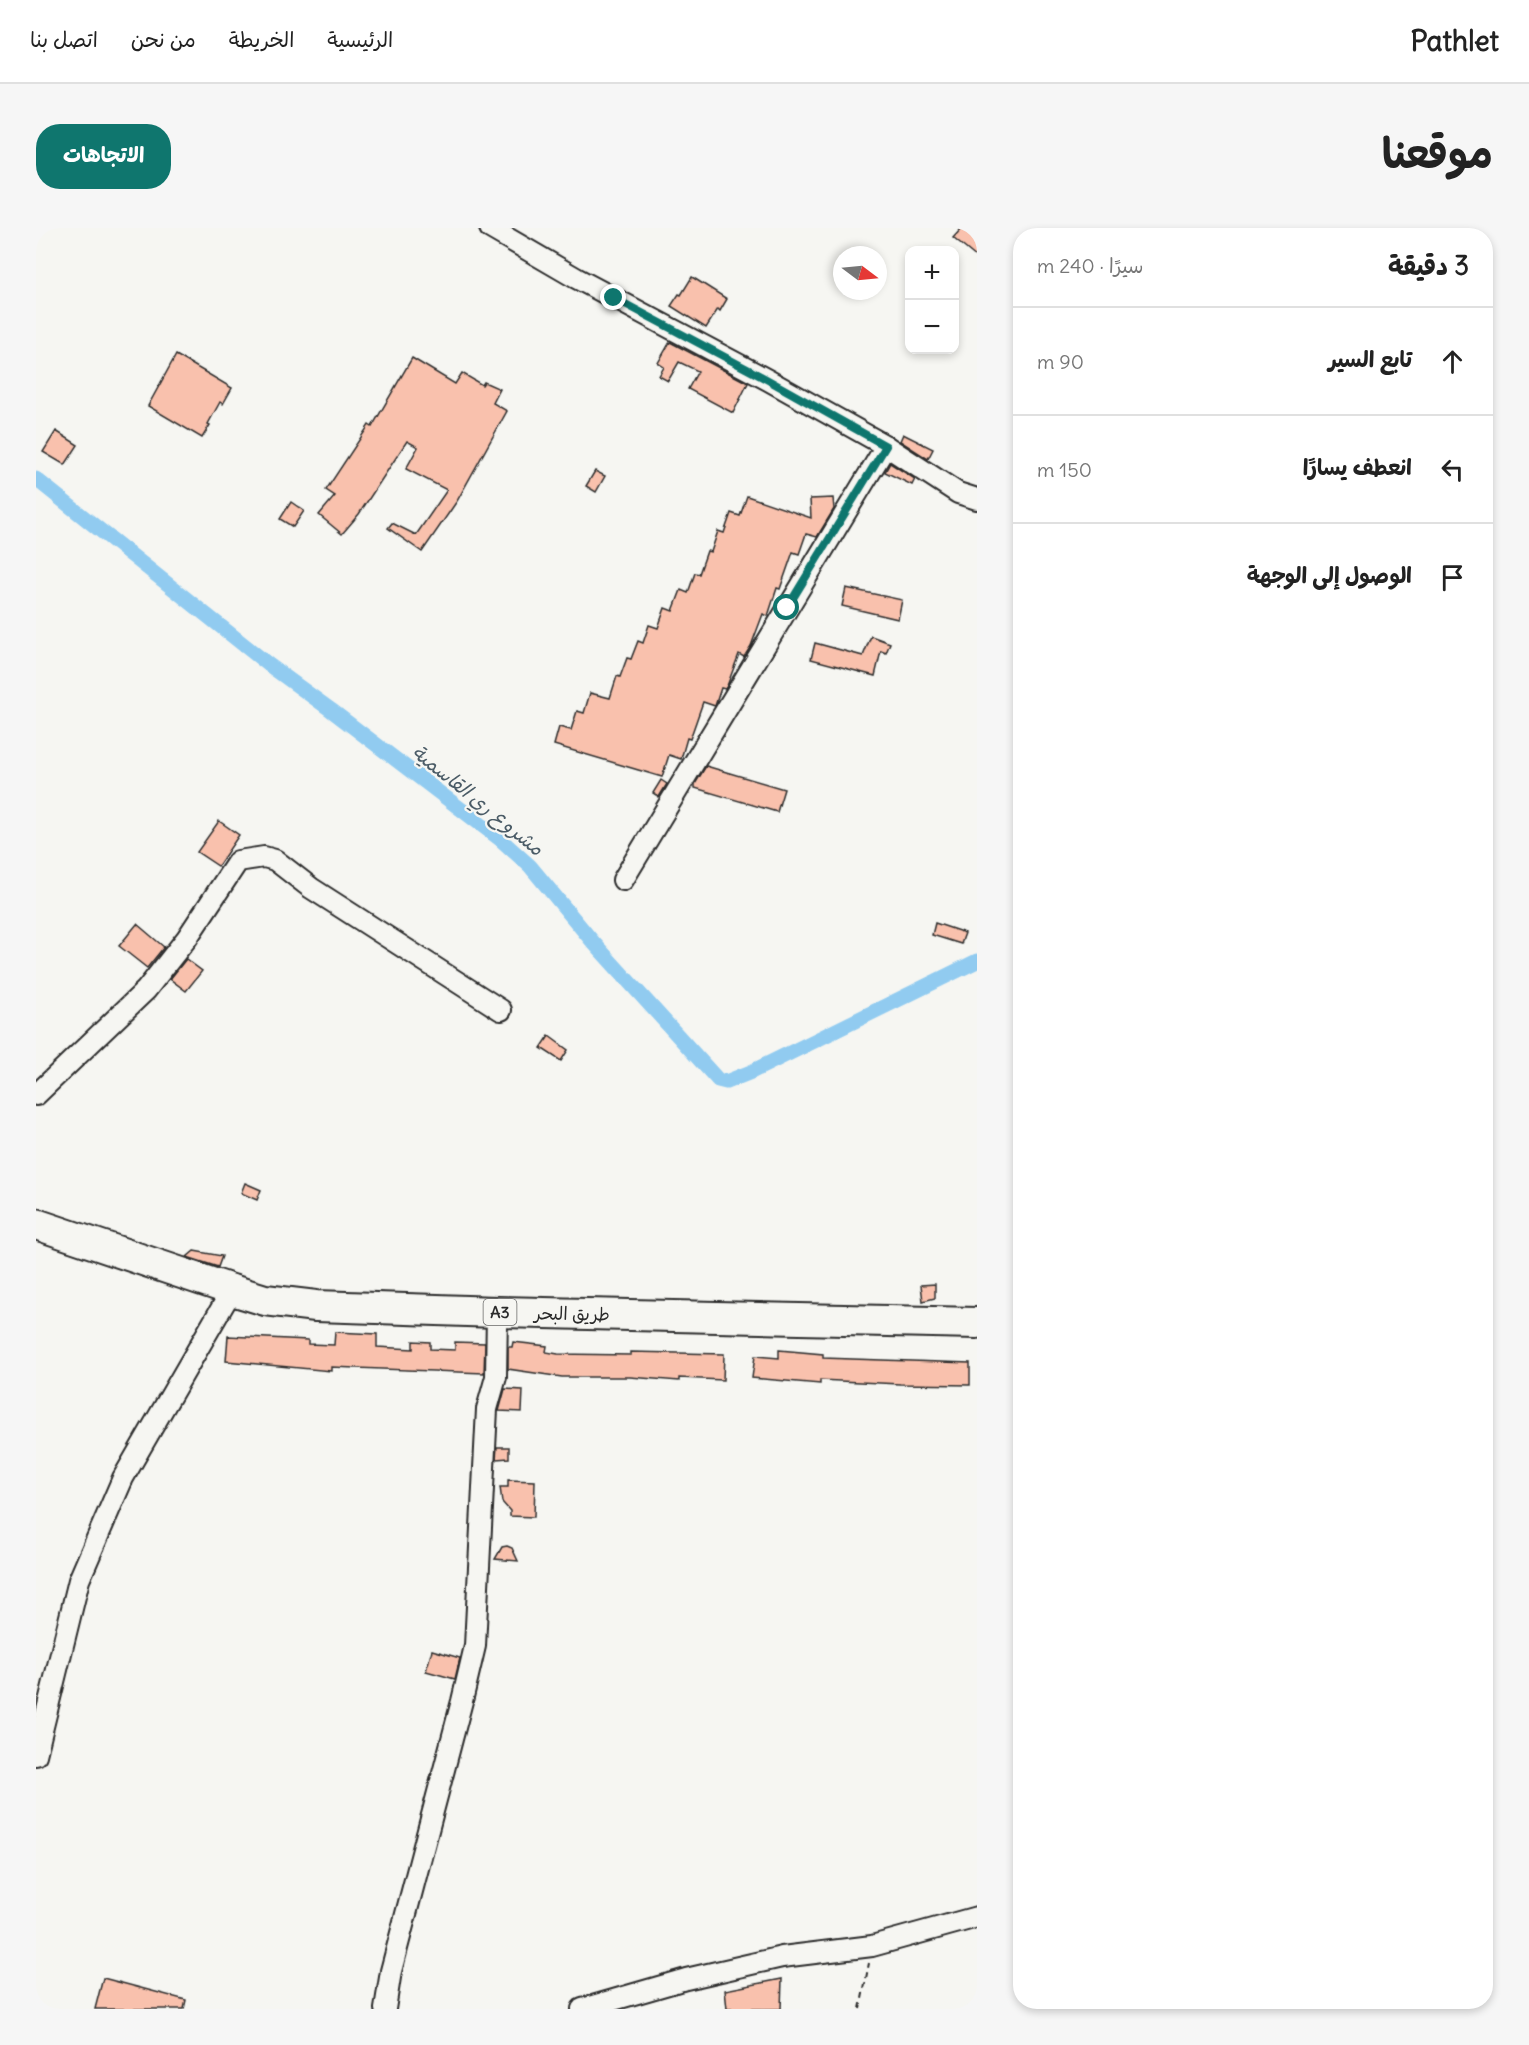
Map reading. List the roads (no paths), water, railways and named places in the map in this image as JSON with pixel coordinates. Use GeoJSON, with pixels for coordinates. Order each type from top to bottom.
{"type":"FeatureCollection","features":[{"type":"Feature","properties":{"kind":"highway","name":"طريق البحر"},"geometry":{"type":"LineString","coordinates":[[36,1224],[265,1300],[316,1306],[977,1323]]}},
{"type":"Feature","properties":{"kind":"street"},"geometry":{"type":"LineString","coordinates":[[490,228],[576,278],[768,380],[886,446],[958,493],[977,499]]}},
{"type":"Feature","properties":{"kind":"street"},"geometry":{"type":"LineString","coordinates":[[624,880],[886,446]]}},
{"type":"Feature","properties":{"kind":"street"},"geometry":{"type":"LineString","coordinates":[[36,1095],[146,990],[187,938],[238,861],[264,857],[275,860],[311,888],[501,1010]]}},
{"type":"Feature","properties":{"kind":"street"},"geometry":{"type":"LineString","coordinates":[[36,1755],[79,1580],[123,1478],[232,1290]]}},
{"type":"Feature","properties":{"kind":"street"},"geometry":{"type":"LineString","coordinates":[[385,2009],[393,1960],[475,1646],[487,1409],[496,1377],[497,1312]]}},
{"type":"Feature","properties":{"kind":"street"},"geometry":{"type":"LineString","coordinates":[[582,2009],[686,1979],[771,1960],[872,1946],[977,1917]]}},
{"type":"Feature","properties":{"kind":"waterway","name":"مشروع ري القاسمية"},"geometry":{"type":"LineString","coordinates":[[36,479],[269,665],[500,839],[530,866],[593,942],[718,1080],[726,1082],[751,1072],[977,961]]}}]}
